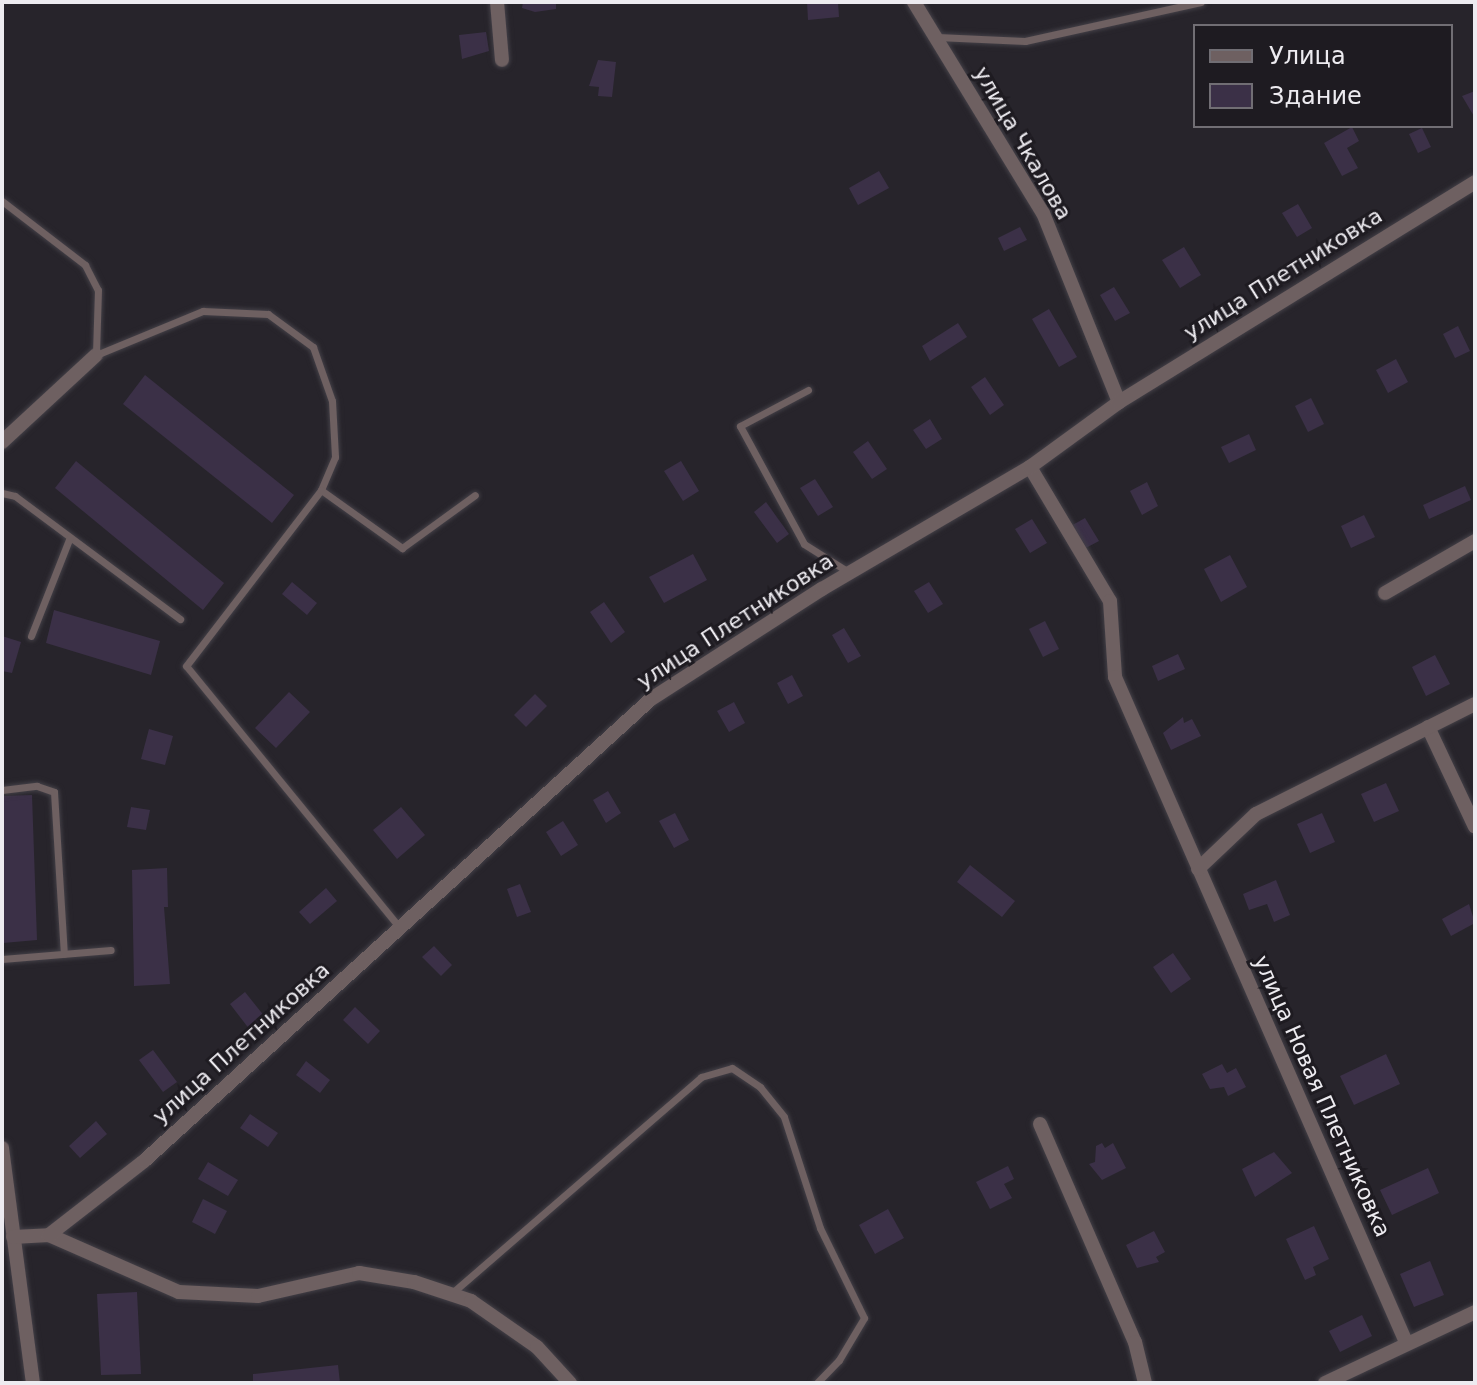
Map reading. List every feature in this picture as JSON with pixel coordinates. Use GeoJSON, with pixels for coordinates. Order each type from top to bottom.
{"type":"FeatureCollection","features":[{"type":"Feature","properties":{"kind":"street"},"geometry":{"type":"LineString","coordinates":[[497,2],[502,60]]}},
{"type":"Feature","properties":{"kind":"street","name":"улица Чкалова"},"geometry":{"type":"LineString","coordinates":[[914,2],[1043,213],[1119,402]]}},
{"type":"Feature","properties":{"kind":"street","name":"улица Плетниковка"},"geometry":{"type":"LineString","coordinates":[[49,1235],[144,1161],[651,699],[850,573],[1030,467],[1119,402],[1475,182]]}},
{"type":"Feature","properties":{"kind":"street"},"geometry":{"type":"LineString","coordinates":[[2,442],[96,355]]}},
{"type":"Feature","properties":{"kind":"street","name":"улица Новая Плетниковка"},"geometry":{"type":"LineString","coordinates":[[1030,467],[1110,601],[1115,677],[1406,1342]]}},
{"type":"Feature","properties":{"kind":"street"},"geometry":{"type":"LineString","coordinates":[[1385,593],[1475,541]]}},
{"type":"Feature","properties":{"kind":"street"},"geometry":{"type":"LineString","coordinates":[[1198,869],[1256,814],[1475,704]]}},
{"type":"Feature","properties":{"kind":"street"},"geometry":{"type":"LineString","coordinates":[[1428,727],[1475,827]]}},
{"type":"Feature","properties":{"kind":"street"},"geometry":{"type":"LineString","coordinates":[[1040,1124],[1135,1342],[1145,1383]]}},
{"type":"Feature","properties":{"kind":"street"},"geometry":{"type":"LineString","coordinates":[[2,1148],[33,1383]]}},
{"type":"Feature","properties":{"kind":"street"},"geometry":{"type":"LineString","coordinates":[[13,1237],[49,1235],[179,1292],[258,1296],[359,1273],[414,1282],[471,1301],[537,1347],[570,1383]]}},
{"type":"Feature","properties":{"kind":"street"},"geometry":{"type":"LineString","coordinates":[[1325,1383],[1406,1342],[1475,1312]]}},
{"type":"Feature","properties":{"kind":"lane"},"geometry":{"type":"LineString","coordinates":[[935,37],[1025,41],[1201,2]]}},
{"type":"Feature","properties":{"kind":"lane"},"geometry":{"type":"LineString","coordinates":[[2,201],[85,265],[98,290],[96,355],[203,311],[268,314],[313,347],[332,401],[335,457],[321,490],[186,666],[400,928]]}},
{"type":"Feature","properties":{"kind":"lane"},"geometry":{"type":"LineString","coordinates":[[808,390],[740,426],[804,544],[850,573]]}},
{"type":"Feature","properties":{"kind":"lane"},"geometry":{"type":"LineString","coordinates":[[321,490],[402,548],[475,495]]}},
{"type":"Feature","properties":{"kind":"lane"},"geometry":{"type":"LineString","coordinates":[[2,493],[15,496],[180,619]]}},
{"type":"Feature","properties":{"kind":"lane"},"geometry":{"type":"LineString","coordinates":[[31,636],[70,537]]}},
{"type":"Feature","properties":{"kind":"lane"},"geometry":{"type":"LineString","coordinates":[[2,790],[37,786],[54,792],[64,954]]}},
{"type":"Feature","properties":{"kind":"lane"},"geometry":{"type":"LineString","coordinates":[[2,959],[111,950]]}},
{"type":"Feature","properties":{"kind":"lane"},"geometry":{"type":"LineString","coordinates":[[450,1294],[701,1077],[732,1068],[760,1087],[784,1117],[820,1228],[864,1318],[839,1360],[817,1383]]}},
{"type":"Feature","properties":{"kind":"building"},"geometry":{"type":"Polygon","coordinates":[[[523,2],[556,2],[556,9],[535,12],[522,8],[523,2]]]}},
{"type":"Feature","properties":{"kind":"building"},"geometry":{"type":"Polygon","coordinates":[[[807,2],[838,2],[839,17],[808,20],[807,2]]]}},
{"type":"Feature","properties":{"kind":"building"},"geometry":{"type":"Polygon","coordinates":[[[486,32],[489,51],[462,59],[459,35],[486,32]]]}},
{"type":"Feature","properties":{"kind":"building"},"geometry":{"type":"Polygon","coordinates":[[[598,60],[616,62],[612,97],[598,96],[599,87],[589,86],[598,60]]]}},
{"type":"Feature","properties":{"kind":"building"},"geometry":{"type":"Polygon","coordinates":[[[1475,91],[1475,118],[1462,96],[1475,91]]]}},
{"type":"Feature","properties":{"kind":"building"},"geometry":{"type":"Polygon","coordinates":[[[1352,128],[1359,141],[1347,148],[1358,168],[1342,176],[1324,143],[1352,128]]]}},
{"type":"Feature","properties":{"kind":"building"},"geometry":{"type":"Polygon","coordinates":[[[1422,128],[1431,147],[1418,153],[1409,134],[1422,128]]]}},
{"type":"Feature","properties":{"kind":"building"},"geometry":{"type":"Polygon","coordinates":[[[879,171],[889,188],[858,205],[849,188],[879,171]]]}},
{"type":"Feature","properties":{"kind":"building"},"geometry":{"type":"Polygon","coordinates":[[[1298,204],[1312,228],[1297,237],[1282,213],[1298,204]]]}},
{"type":"Feature","properties":{"kind":"building"},"geometry":{"type":"Polygon","coordinates":[[[1020,227],[1027,240],[1004,251],[998,238],[1020,227]]]}},
{"type":"Feature","properties":{"kind":"building"},"geometry":{"type":"Polygon","coordinates":[[[1184,247],[1201,275],[1180,288],[1162,260],[1184,247]]]}},
{"type":"Feature","properties":{"kind":"building"},"geometry":{"type":"Polygon","coordinates":[[[1114,287],[1130,313],[1115,321],[1100,295],[1114,287]]]}},
{"type":"Feature","properties":{"kind":"building"},"geometry":{"type":"Polygon","coordinates":[[[1049,309],[1077,357],[1059,367],[1032,319],[1049,309]]]}},
{"type":"Feature","properties":{"kind":"building"},"geometry":{"type":"Polygon","coordinates":[[[958,323],[967,337],[930,361],[922,346],[958,323]]]}},
{"type":"Feature","properties":{"kind":"building"},"geometry":{"type":"Polygon","coordinates":[[[1458,326],[1470,351],[1455,358],[1443,334],[1458,326]]]}},
{"type":"Feature","properties":{"kind":"building"},"geometry":{"type":"Polygon","coordinates":[[[1396,359],[1408,382],[1388,393],[1376,370],[1396,359]]]}},
{"type":"Feature","properties":{"kind":"building"},"geometry":{"type":"Polygon","coordinates":[[[145,375],[294,495],[272,523],[123,404],[145,375]]]}},
{"type":"Feature","properties":{"kind":"building"},"geometry":{"type":"Polygon","coordinates":[[[985,377],[1004,405],[990,415],[971,387],[985,377]]]}},
{"type":"Feature","properties":{"kind":"building"},"geometry":{"type":"Polygon","coordinates":[[[1311,398],[1324,424],[1308,432],[1295,406],[1311,398]]]}},
{"type":"Feature","properties":{"kind":"building"},"geometry":{"type":"Polygon","coordinates":[[[930,419],[942,439],[926,449],[913,430],[930,419]]]}},
{"type":"Feature","properties":{"kind":"building"},"geometry":{"type":"Polygon","coordinates":[[[1249,434],[1256,450],[1229,463],[1221,447],[1249,434]]]}},
{"type":"Feature","properties":{"kind":"building"},"geometry":{"type":"Polygon","coordinates":[[[868,441],[887,469],[872,479],[853,452],[868,441]]]}},
{"type":"Feature","properties":{"kind":"building"},"geometry":{"type":"Polygon","coordinates":[[[76,461],[224,583],[203,610],[55,488],[76,461]]]}},
{"type":"Feature","properties":{"kind":"building"},"geometry":{"type":"Polygon","coordinates":[[[681,461],[699,491],[683,501],[664,471],[681,461]]]}},
{"type":"Feature","properties":{"kind":"building"},"geometry":{"type":"Polygon","coordinates":[[[815,479],[833,507],[818,516],[800,488],[815,479]]]}},
{"type":"Feature","properties":{"kind":"building"},"geometry":{"type":"Polygon","coordinates":[[[1147,482],[1158,506],[1142,515],[1130,491],[1147,482]]]}},
{"type":"Feature","properties":{"kind":"building"},"geometry":{"type":"Polygon","coordinates":[[[1465,486],[1471,500],[1429,519],[1423,505],[1465,486]]]}},
{"type":"Feature","properties":{"kind":"building"},"geometry":{"type":"Polygon","coordinates":[[[766,502],[789,534],[777,543],[754,512],[766,502]]]}},
{"type":"Feature","properties":{"kind":"building"},"geometry":{"type":"Polygon","coordinates":[[[1364,515],[1375,537],[1351,548],[1341,526],[1364,515]]]}},
{"type":"Feature","properties":{"kind":"building"},"geometry":{"type":"Polygon","coordinates":[[[1085,518],[1099,541],[1082,550],[1069,527],[1085,518]]]}},
{"type":"Feature","properties":{"kind":"building"},"geometry":{"type":"Polygon","coordinates":[[[1032,519],[1047,543],[1030,553],[1015,529],[1032,519]]]}},
{"type":"Feature","properties":{"kind":"building"},"geometry":{"type":"Polygon","coordinates":[[[693,554],[707,580],[664,603],[649,577],[693,554]]]}},
{"type":"Feature","properties":{"kind":"building"},"geometry":{"type":"Polygon","coordinates":[[[1230,555],[1247,587],[1221,602],[1204,569],[1230,555]]]}},
{"type":"Feature","properties":{"kind":"building"},"geometry":{"type":"Polygon","coordinates":[[[292,582],[317,603],[307,615],[282,594],[292,582]]]}},
{"type":"Feature","properties":{"kind":"building"},"geometry":{"type":"Polygon","coordinates":[[[929,582],[943,604],[928,613],[914,591],[929,582]]]}},
{"type":"Feature","properties":{"kind":"building"},"geometry":{"type":"Polygon","coordinates":[[[604,602],[625,632],[611,643],[590,612],[604,602]]]}},
{"type":"Feature","properties":{"kind":"building"},"geometry":{"type":"Polygon","coordinates":[[[54,610],[160,641],[151,675],[46,643],[54,610]]]}},
{"type":"Feature","properties":{"kind":"building"},"geometry":{"type":"Polygon","coordinates":[[[1045,621],[1059,649],[1043,657],[1029,629],[1045,621]]]}},
{"type":"Feature","properties":{"kind":"building"},"geometry":{"type":"Polygon","coordinates":[[[844,628],[861,656],[848,663],[832,635],[844,628]]]}},
{"type":"Feature","properties":{"kind":"building"},"geometry":{"type":"Polygon","coordinates":[[[2,636],[21,642],[12,673],[2,671],[2,636]]]}},
{"type":"Feature","properties":{"kind":"building"},"geometry":{"type":"Polygon","coordinates":[[[1178,654],[1185,669],[1158,681],[1152,666],[1178,654]]]}},
{"type":"Feature","properties":{"kind":"building"},"geometry":{"type":"Polygon","coordinates":[[[1435,655],[1450,684],[1426,696],[1412,667],[1435,655]]]}},
{"type":"Feature","properties":{"kind":"building"},"geometry":{"type":"Polygon","coordinates":[[[792,675],[803,696],[788,704],[777,683],[792,675]]]}},
{"type":"Feature","properties":{"kind":"building"},"geometry":{"type":"Polygon","coordinates":[[[289,692],[310,712],[276,748],[255,728],[289,692]]]}},
{"type":"Feature","properties":{"kind":"building"},"geometry":{"type":"Polygon","coordinates":[[[535,694],[547,706],[526,727],[514,715],[535,694]]]}},
{"type":"Feature","properties":{"kind":"building"},"geometry":{"type":"Polygon","coordinates":[[[734,702],[745,723],[729,732],[717,711],[734,702]]]}},
{"type":"Feature","properties":{"kind":"building"},"geometry":{"type":"Polygon","coordinates":[[[1183,717],[1184,723],[1192,719],[1201,736],[1171,750],[1163,733],[1183,717]]]}},
{"type":"Feature","properties":{"kind":"building"},"geometry":{"type":"Polygon","coordinates":[[[149,729],[173,736],[165,765],[141,759],[149,729]]]}},
{"type":"Feature","properties":{"kind":"building"},"geometry":{"type":"Polygon","coordinates":[[[1386,783],[1399,811],[1374,822],[1361,794],[1386,783]]]}},
{"type":"Feature","properties":{"kind":"building"},"geometry":{"type":"Polygon","coordinates":[[[608,791],[621,813],[606,823],[593,800],[608,791]]]}},
{"type":"Feature","properties":{"kind":"building"},"geometry":{"type":"Polygon","coordinates":[[[32,795],[37,940],[3,943],[2,796],[32,795]]]}},
{"type":"Feature","properties":{"kind":"building"},"geometry":{"type":"Polygon","coordinates":[[[131,807],[150,810],[146,830],[127,827],[131,807]]]}},
{"type":"Feature","properties":{"kind":"building"},"geometry":{"type":"Polygon","coordinates":[[[401,807],[425,835],[397,859],[373,830],[401,807]]]}},
{"type":"Feature","properties":{"kind":"building"},"geometry":{"type":"Polygon","coordinates":[[[675,813],[689,840],[674,848],[659,821],[675,813]]]}},
{"type":"Feature","properties":{"kind":"building"},"geometry":{"type":"Polygon","coordinates":[[[1322,813],[1335,842],[1310,853],[1297,824],[1322,813]]]}},
{"type":"Feature","properties":{"kind":"building"},"geometry":{"type":"Polygon","coordinates":[[[563,821],[578,845],[561,856],[546,832],[563,821]]]}},
{"type":"Feature","properties":{"kind":"building"},"geometry":{"type":"Polygon","coordinates":[[[970,865],[1015,901],[1002,917],[957,882],[970,865]]]}},
{"type":"Feature","properties":{"kind":"building"},"geometry":{"type":"Polygon","coordinates":[[[167,868],[168,907],[164,907],[170,984],[134,986],[132,870],[167,868]]]}},
{"type":"Feature","properties":{"kind":"building"},"geometry":{"type":"Polygon","coordinates":[[[1276,880],[1290,915],[1274,922],[1267,904],[1249,910],[1243,894],[1276,880]]]}},
{"type":"Feature","properties":{"kind":"building"},"geometry":{"type":"Polygon","coordinates":[[[520,884],[531,912],[517,917],[507,889],[520,884]]]}},
{"type":"Feature","properties":{"kind":"building"},"geometry":{"type":"Polygon","coordinates":[[[326,888],[337,901],[310,924],[299,912],[326,888]]]}},
{"type":"Feature","properties":{"kind":"building"},"geometry":{"type":"Polygon","coordinates":[[[1469,904],[1475,923],[1451,936],[1442,919],[1469,904]]]}},
{"type":"Feature","properties":{"kind":"building"},"geometry":{"type":"Polygon","coordinates":[[[434,946],[452,965],[441,976],[422,957],[434,946]]]}},
{"type":"Feature","properties":{"kind":"building"},"geometry":{"type":"Polygon","coordinates":[[[1173,953],[1191,979],[1171,993],[1153,967],[1173,953]]]}},
{"type":"Feature","properties":{"kind":"building"},"geometry":{"type":"Polygon","coordinates":[[[245,992],[265,1017],[250,1030],[230,1004],[245,992]]]}},
{"type":"Feature","properties":{"kind":"building"},"geometry":{"type":"Polygon","coordinates":[[[355,1007],[380,1031],[368,1044],[343,1020],[355,1007]]]}},
{"type":"Feature","properties":{"kind":"building"},"geometry":{"type":"Polygon","coordinates":[[[153,1050],[177,1082],[163,1092],[139,1060],[153,1050]]]}},
{"type":"Feature","properties":{"kind":"building"},"geometry":{"type":"Polygon","coordinates":[[[1386,1054],[1400,1084],[1354,1105],[1340,1076],[1386,1054]]]}},
{"type":"Feature","properties":{"kind":"building"},"geometry":{"type":"Polygon","coordinates":[[[306,1061],[330,1080],[320,1093],[296,1075],[306,1061]]]}},
{"type":"Feature","properties":{"kind":"building"},"geometry":{"type":"Polygon","coordinates":[[[1222,1064],[1227,1073],[1236,1068],[1246,1087],[1228,1096],[1224,1087],[1210,1089],[1202,1074],[1222,1064]]]}},
{"type":"Feature","properties":{"kind":"building"},"geometry":{"type":"Polygon","coordinates":[[[250,1114],[278,1133],[268,1147],[240,1128],[250,1114]]]}},
{"type":"Feature","properties":{"kind":"building"},"geometry":{"type":"Polygon","coordinates":[[[96,1121],[107,1134],[80,1158],[69,1146],[96,1121]]]}},
{"type":"Feature","properties":{"kind":"building"},"geometry":{"type":"Polygon","coordinates":[[[1102,1143],[1105,1148],[1113,1143],[1126,1168],[1102,1180],[1089,1164],[1095,1162],[1096,1146],[1102,1143]]]}},
{"type":"Feature","properties":{"kind":"building"},"geometry":{"type":"Polygon","coordinates":[[[1274,1152],[1292,1173],[1255,1197],[1242,1169],[1274,1152]]]}},
{"type":"Feature","properties":{"kind":"building"},"geometry":{"type":"Polygon","coordinates":[[[208,1162],[238,1180],[228,1196],[198,1179],[208,1162]]]}},
{"type":"Feature","properties":{"kind":"building"},"geometry":{"type":"Polygon","coordinates":[[[1008,1166],[1014,1179],[1004,1184],[1012,1198],[990,1209],[976,1182],[1008,1166]]]}},
{"type":"Feature","properties":{"kind":"building"},"geometry":{"type":"Polygon","coordinates":[[[1428,1168],[1439,1193],[1392,1215],[1380,1190],[1428,1168]]]}},
{"type":"Feature","properties":{"kind":"building"},"geometry":{"type":"Polygon","coordinates":[[[203,1199],[227,1211],[215,1234],[192,1222],[203,1199]]]}},
{"type":"Feature","properties":{"kind":"building"},"geometry":{"type":"Polygon","coordinates":[[[888,1209],[904,1238],[875,1254],[859,1225],[888,1209]]]}},
{"type":"Feature","properties":{"kind":"building"},"geometry":{"type":"Polygon","coordinates":[[[1314,1226],[1329,1259],[1313,1267],[1316,1275],[1305,1280],[1286,1239],[1314,1226]]]}},
{"type":"Feature","properties":{"kind":"building"},"geometry":{"type":"Polygon","coordinates":[[[1154,1231],[1165,1252],[1156,1257],[1159,1262],[1137,1268],[1126,1245],[1154,1231]]]}},
{"type":"Feature","properties":{"kind":"building"},"geometry":{"type":"Polygon","coordinates":[[[1430,1261],[1444,1295],[1414,1307],[1400,1274],[1430,1261]]]}},
{"type":"Feature","properties":{"kind":"building"},"geometry":{"type":"Polygon","coordinates":[[[137,1292],[141,1374],[101,1375],[97,1294],[137,1292]]]}},
{"type":"Feature","properties":{"kind":"building"},"geometry":{"type":"Polygon","coordinates":[[[1362,1315],[1372,1336],[1340,1352],[1329,1331],[1362,1315]]]}},
{"type":"Feature","properties":{"kind":"building"},"geometry":{"type":"Polygon","coordinates":[[[338,1365],[340,1383],[253,1383],[253,1374],[338,1365]]]}}]}
